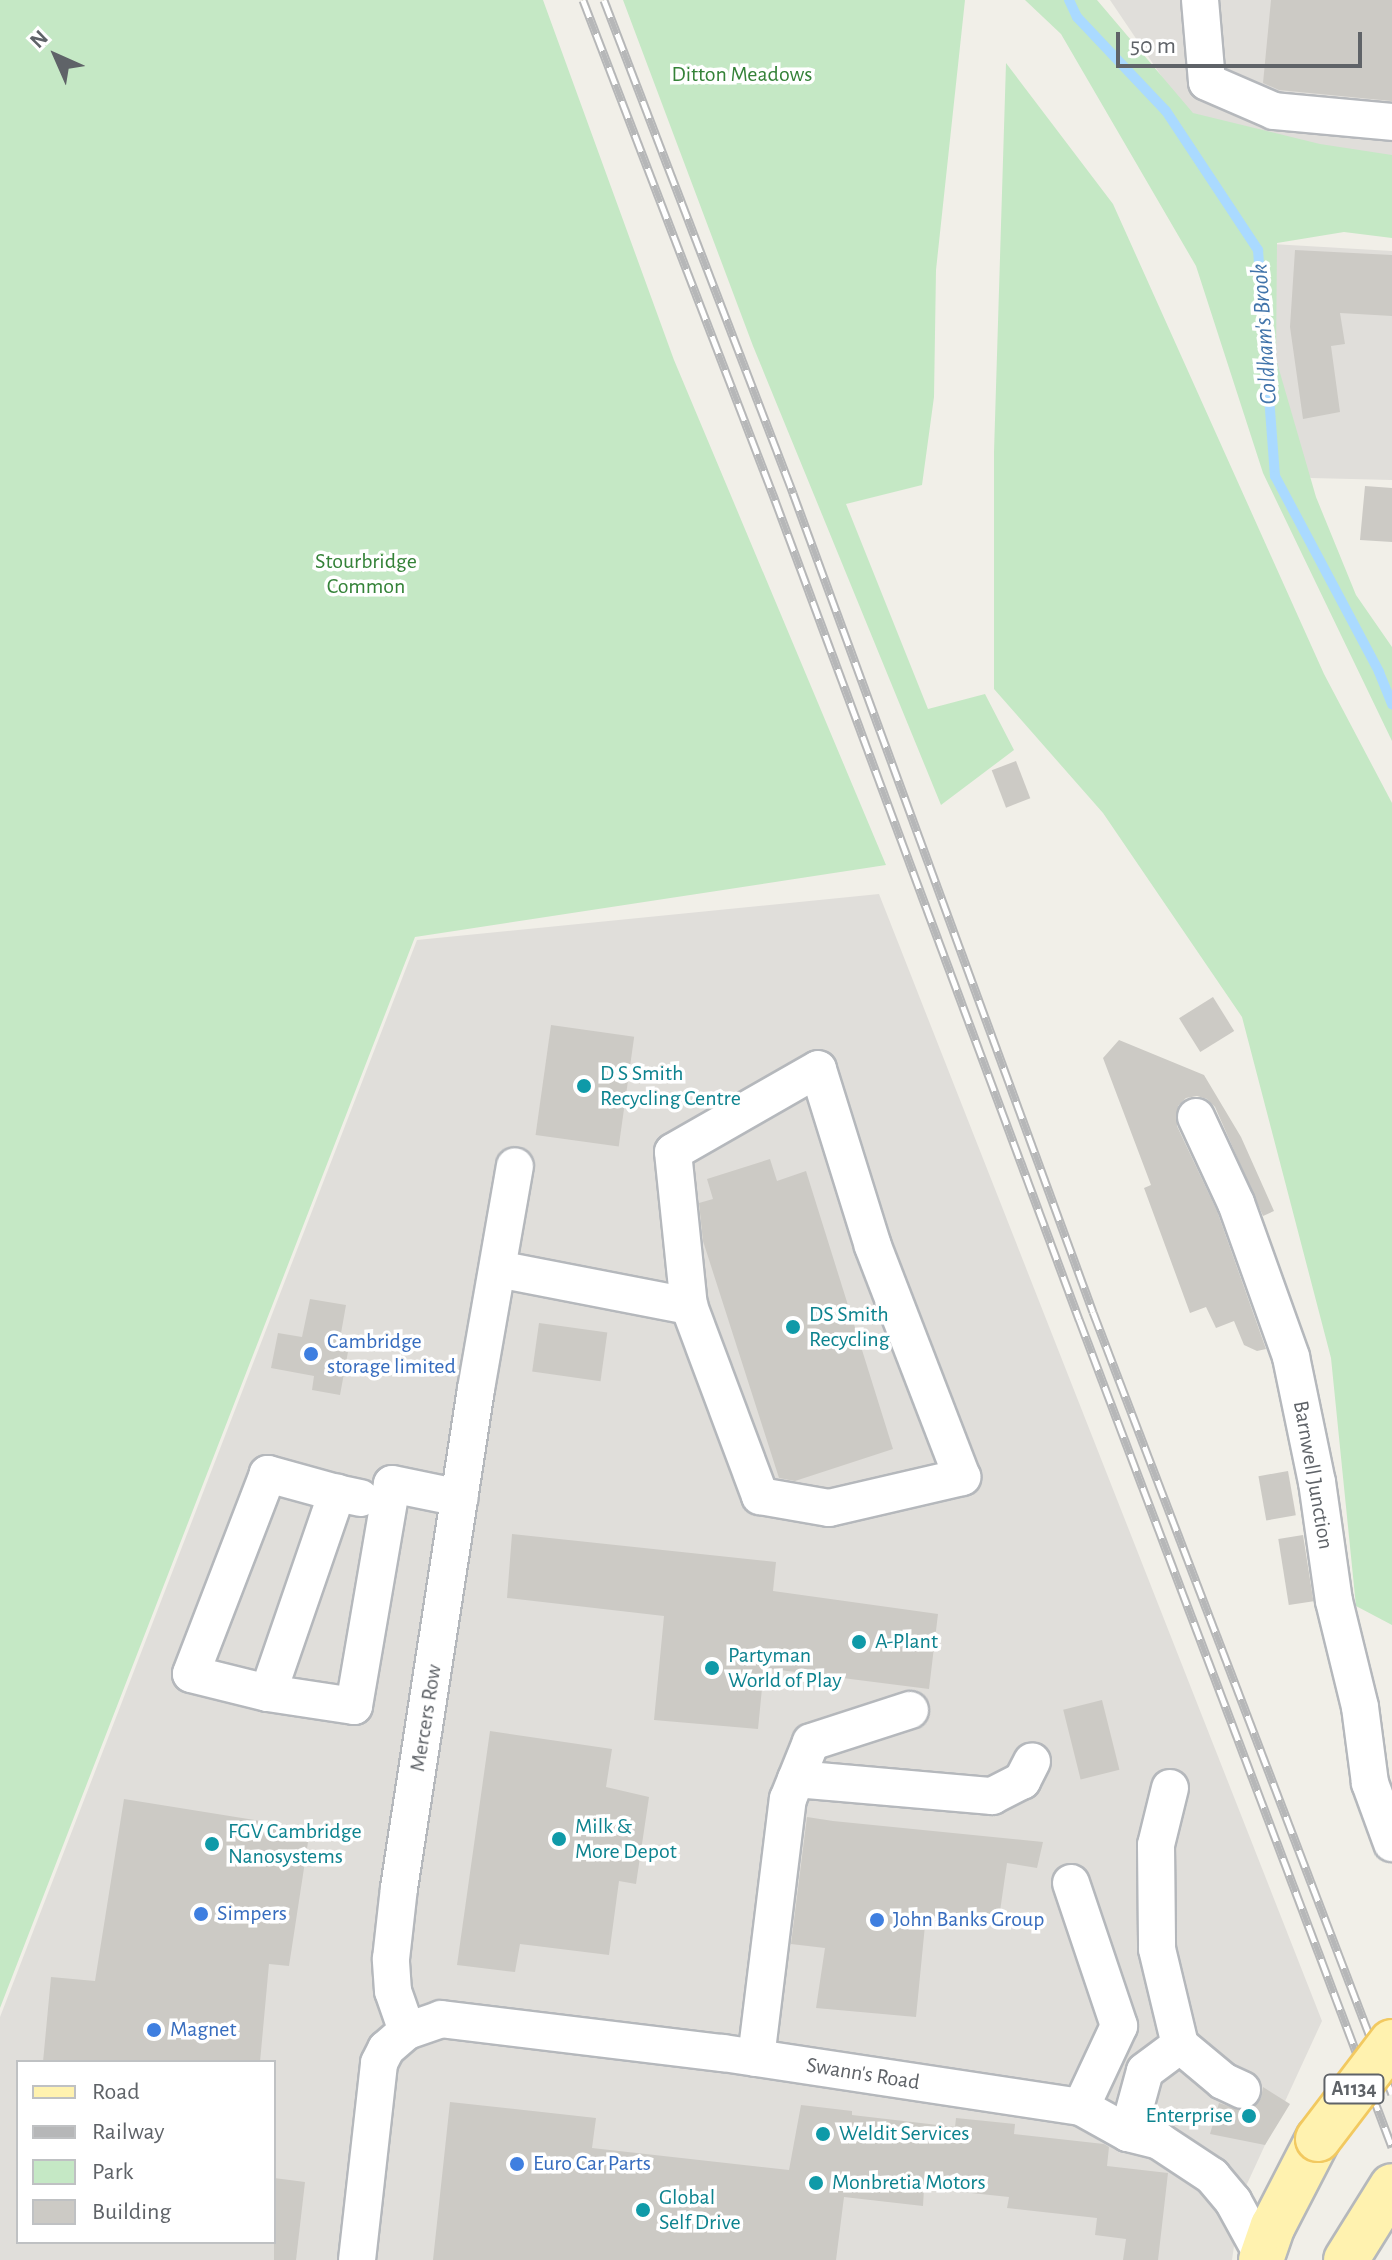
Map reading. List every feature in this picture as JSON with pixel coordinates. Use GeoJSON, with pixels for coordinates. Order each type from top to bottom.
{"type":"FeatureCollection","features":[{"type":"Feature","properties":{"kind":"main road","name":"A1134"},"geometry":{"type":"LineString","coordinates":[[1262,2257],[1273,2226],[1318,2139],[1392,2042]]}},
{"type":"Feature","properties":{"kind":"main road"},"geometry":{"type":"LineString","coordinates":[[1352,2249],[1392,2186]]}},
{"type":"Feature","properties":{"kind":"street"},"geometry":{"type":"LineString","coordinates":[[1200,0],[1207,82],[1274,111],[1392,122]]}},
{"type":"Feature","properties":{"kind":"street"},"geometry":{"type":"LineString","coordinates":[[818,1069],[873,1246],[962,1477],[829,1508],[760,1496],[689,1306],[673,1152],[818,1069]]}},
{"type":"Feature","properties":{"kind":"street","name":"Barnwell Junction"},"geometry":{"type":"LineString","coordinates":[[1196,1117],[1236,1203],[1291,1357],[1317,1482],[1334,1601],[1360,1707],[1370,1783],[1392,1843]]}},
{"type":"Feature","properties":{"kind":"street","name":"Mercers Row"},"geometry":{"type":"LineString","coordinates":[[407,2031],[393,1991],[391,1959],[460,1498],[515,1166]]}},
{"type":"Feature","properties":{"kind":"street"},"geometry":{"type":"LineString","coordinates":[[498,1269],[689,1306]]}},
{"type":"Feature","properties":{"kind":"street"},"geometry":{"type":"LineString","coordinates":[[388,1504],[268,1474],[191,1674],[268,1693],[354,1706],[392,1484],[460,1498]]}},
{"type":"Feature","properties":{"kind":"street"},"geometry":{"type":"LineString","coordinates":[[268,1693],[337,1493]]}},
{"type":"Feature","properties":{"kind":"street"},"geometry":{"type":"LineString","coordinates":[[756,2058],[788,1799],[811,1742],[910,1710]]}},
{"type":"Feature","properties":{"kind":"street"},"geometry":{"type":"LineString","coordinates":[[796,1779],[992,1796],[1022,1781],[1032,1761]]}},
{"type":"Feature","properties":{"kind":"street"},"geometry":{"type":"LineString","coordinates":[[1170,1788],[1156,1845],[1157,1949],[1180,2045],[1223,2081],[1242,2090]]}},
{"type":"Feature","properties":{"kind":"street"},"geometry":{"type":"LineString","coordinates":[[1071,1883],[1119,2026],[1081,2107]]}},
{"type":"Feature","properties":{"kind":"street","name":"Swann's Road"},"geometry":{"type":"LineString","coordinates":[[407,2031],[441,2019],[756,2058],[1081,2107],[1128,2133],[1159,2141],[1212,2176],[1233,2201],[1262,2257]]}},
{"type":"Feature","properties":{"kind":"street"},"geometry":{"type":"LineString","coordinates":[[357,2260],[379,2063],[386,2049],[407,2031]]}},
{"type":"Feature","properties":{"kind":"street"},"geometry":{"type":"LineString","coordinates":[[1128,2133],[1145,2071],[1180,2045]]}},
{"type":"Feature","properties":{"kind":"shaded area"},"geometry":{"type":"Polygon","coordinates":[[[1110,0],[1392,0],[1392,169],[1191,120],[1110,0]]]}},
{"type":"Feature","properties":{"kind":"shaded area"},"geometry":{"type":"Polygon","coordinates":[[[1272,244],[1392,251],[1392,480],[1311,478],[1270,459],[1272,244]]]}},
{"type":"Feature","properties":{"kind":"shaded area"},"geometry":{"type":"Polygon","coordinates":[[[879,894],[1322,2021],[1241,2197],[1232,2260],[0,2260],[0,2017],[417,940],[879,894]]]}},
{"type":"Feature","properties":{"kind":"green space","name":"Stourbridge Common"},"geometry":{"type":"Polygon","coordinates":[[[0,0],[543,0],[674,360],[886,865],[415,937],[0,2008],[0,0]]]}},
{"type":"Feature","properties":{"kind":"green space","name":"Ditton Meadows"},"geometry":{"type":"Polygon","coordinates":[[[623,0],[965,0],[936,270],[934,397],[922,485],[846,504],[928,709],[985,694],[1014,750],[941,805],[753,346],[623,0]]]}},
{"type":"Feature","properties":{"kind":"green space"},"geometry":{"type":"Polygon","coordinates":[[[1025,0],[1097,0],[1193,113],[1320,144],[1392,155],[1392,238],[1344,232],[1277,243],[1276,359],[1316,497],[1356,595],[1392,647],[1392,741],[1263,473],[1196,266],[1061,34],[1025,0]]]}},
{"type":"Feature","properties":{"kind":"green space"},"geometry":{"type":"Polygon","coordinates":[[[1006,63],[1113,204],[1324,674],[1392,803],[1392,1625],[1356,1606],[1331,1358],[1242,1017],[1103,813],[994,689],[994,452],[1006,63]]]}},
{"type":"Feature","properties":{"kind":"building"},"geometry":{"type":"Polygon","coordinates":[[[1271,0],[1392,0],[1392,101],[1279,90],[1263,83],[1271,0]]]}},
{"type":"Feature","properties":{"kind":"building"},"geometry":{"type":"Polygon","coordinates":[[[1295,250],[1392,255],[1392,316],[1340,313],[1345,344],[1331,346],[1340,412],[1303,419],[1290,327],[1295,250]]]}},
{"type":"Feature","properties":{"kind":"building"},"geometry":{"type":"Polygon","coordinates":[[[1365,486],[1392,488],[1392,542],[1360,540],[1365,486]]]}},
{"type":"Feature","properties":{"kind":"building"},"geometry":{"type":"Polygon","coordinates":[[[1016,761],[1030,798],[1006,808],[992,770],[1016,761]]]}},
{"type":"Feature","properties":{"kind":"building"},"geometry":{"type":"Polygon","coordinates":[[[1213,997],[1234,1031],[1200,1052],[1179,1018],[1213,997]]]}},
{"type":"Feature","properties":{"kind":"building","name":"D S Smith Recycling Centre"},"geometry":{"type":"Polygon","coordinates":[[[551,1025],[634,1037],[619,1147],[536,1135],[551,1025]]]}},
{"type":"Feature","properties":{"kind":"building"},"geometry":{"type":"Polygon","coordinates":[[[1119,1040],[1204,1075],[1241,1137],[1274,1211],[1263,1216],[1215,1107],[1207,1099],[1197,1096],[1186,1098],[1178,1106],[1177,1126],[1217,1211],[1266,1349],[1257,1351],[1244,1345],[1234,1321],[1216,1328],[1206,1307],[1190,1313],[1144,1188],[1151,1185],[1103,1058],[1119,1040]]]}},
{"type":"Feature","properties":{"kind":"building","name":"DS Smith Recycling"},"geometry":{"type":"Polygon","coordinates":[[[770,1159],[777,1181],[806,1171],[893,1449],[795,1481],[779,1478],[703,1241],[699,1203],[713,1199],[707,1179],[770,1159]]]}},
{"type":"Feature","properties":{"kind":"building","name":"Cambridge storage limited"},"geometry":{"type":"Polygon","coordinates":[[[310,1299],[346,1305],[340,1339],[350,1341],[340,1395],[312,1390],[314,1376],[271,1368],[278,1333],[302,1337],[310,1299]]]}},
{"type":"Feature","properties":{"kind":"building"},"geometry":{"type":"Polygon","coordinates":[[[539,1323],[607,1333],[601,1381],[532,1372],[539,1323]]]}},
{"type":"Feature","properties":{"kind":"building"},"geometry":{"type":"Polygon","coordinates":[[[1288,1471],[1296,1515],[1266,1521],[1258,1476],[1288,1471]]]}},
{"type":"Feature","properties":{"kind":"building","name":"Partyman World of Play"},"geometry":{"type":"Polygon","coordinates":[[[512,1534],[776,1562],[773,1591],[938,1614],[929,1689],[764,1668],[758,1729],[654,1720],[664,1616],[507,1598],[512,1534]]]}},
{"type":"Feature","properties":{"kind":"building"},"geometry":{"type":"Polygon","coordinates":[[[1303,1535],[1313,1601],[1289,1605],[1278,1539],[1303,1535]]]}},
{"type":"Feature","properties":{"kind":"building"},"geometry":{"type":"Polygon","coordinates":[[[1102,1700],[1119,1770],[1081,1780],[1063,1710],[1102,1700]]]}},
{"type":"Feature","properties":{"kind":"building","name":"Milk & More Depot"},"geometry":{"type":"Polygon","coordinates":[[[490,1731],[612,1749],[606,1787],[649,1797],[636,1884],[619,1881],[609,1955],[520,1944],[515,1972],[457,1965],[490,1731]]]}},
{"type":"Feature","properties":{"kind":"building"},"geometry":{"type":"Polygon","coordinates":[[[124,1799],[310,1829],[289,1966],[269,1964],[260,2060],[43,2060],[51,1977],[95,1981],[124,1799]]]}},
{"type":"Feature","properties":{"kind":"building","name":"John Banks Group"},"geometry":{"type":"Polygon","coordinates":[[[807,1817],[1043,1842],[1037,1868],[1007,1863],[998,1925],[926,1915],[916,2017],[816,2008],[825,1948],[791,1944],[807,1817]]]}},
{"type":"Feature","properties":{"kind":"building","name":"Enterprise"},"geometry":{"type":"Polygon","coordinates":[[[1263,2087],[1290,2104],[1265,2145],[1210,2134],[1219,2103],[1243,2111],[1253,2108],[1261,2098],[1263,2087]]]}},
{"type":"Feature","properties":{"kind":"building"},"geometry":{"type":"Polygon","coordinates":[[[450,2102],[596,2118],[592,2148],[789,2170],[801,2105],[852,2111],[852,2115],[955,2127],[956,2118],[1015,2124],[1014,2134],[1104,2144],[1109,2147],[1107,2166],[1168,2173],[1158,2260],[1123,2260],[1126,2239],[1095,2235],[1097,2218],[1007,2208],[1009,2197],[924,2188],[923,2206],[844,2197],[836,2260],[433,2260],[450,2102]]]}},
{"type":"Feature","properties":{"kind":"building"},"geometry":{"type":"Polygon","coordinates":[[[276,2178],[305,2182],[296,2260],[274,2260],[276,2178]]]}},
{"type":"Feature","properties":{"kind":"waterway","name":"Coldham's Brook"},"geometry":{"type":"LineString","coordinates":[[1069,0],[1077,17],[1166,111],[1258,250],[1275,476],[1379,672],[1392,705]]}},
{"type":"Feature","properties":{"kind":"railway"},"geometry":{"type":"LineString","coordinates":[[583,0],[775,500],[1079,1319],[1392,2147]]}},
{"type":"Feature","properties":{"kind":"railway"},"geometry":{"type":"LineString","coordinates":[[604,0],[793,493],[1093,1312],[1392,2094]]}},
{"type":"Feature","properties":{"kind":"place","name":"D S Smith Recycling Centre"},"geometry":{"type":"Point","coordinates":[584,1086]}},
{"type":"Feature","properties":{"kind":"place","name":"DS Smith Recycling"},"geometry":{"type":"Point","coordinates":[793,1327]}},
{"type":"Feature","properties":{"kind":"place","name":"Cambridge storage limited"},"geometry":{"type":"Point","coordinates":[311,1354]}},
{"type":"Feature","properties":{"kind":"place","name":"A-Plant"},"geometry":{"type":"Point","coordinates":[859,1642]}},
{"type":"Feature","properties":{"kind":"place","name":"Partyman World of Play"},"geometry":{"type":"Point","coordinates":[712,1668]}},
{"type":"Feature","properties":{"kind":"place","name":"Milk & More Depot"},"geometry":{"type":"Point","coordinates":[559,1839]}},
{"type":"Feature","properties":{"kind":"place","name":"FGV Cambridge Nanosystems"},"geometry":{"type":"Point","coordinates":[212,1844]}},
{"type":"Feature","properties":{"kind":"place","name":"Simpers"},"geometry":{"type":"Point","coordinates":[201,1914]}},
{"type":"Feature","properties":{"kind":"place","name":"John Banks Group"},"geometry":{"type":"Point","coordinates":[877,1920]}},
{"type":"Feature","properties":{"kind":"place","name":"Magnet"},"geometry":{"type":"Point","coordinates":[154,2030]}},
{"type":"Feature","properties":{"kind":"place","name":"Enterprise"},"geometry":{"type":"Point","coordinates":[1249,2116]}},
{"type":"Feature","properties":{"kind":"place","name":"Weldit Services"},"geometry":{"type":"Point","coordinates":[823,2134]}},
{"type":"Feature","properties":{"kind":"place","name":"Euro Car Parts"},"geometry":{"type":"Point","coordinates":[517,2164]}},
{"type":"Feature","properties":{"kind":"place","name":"Monbretia Motors"},"geometry":{"type":"Point","coordinates":[816,2183]}},
{"type":"Feature","properties":{"kind":"place","name":"Global Self Drive"},"geometry":{"type":"Point","coordinates":[643,2210]}}]}
